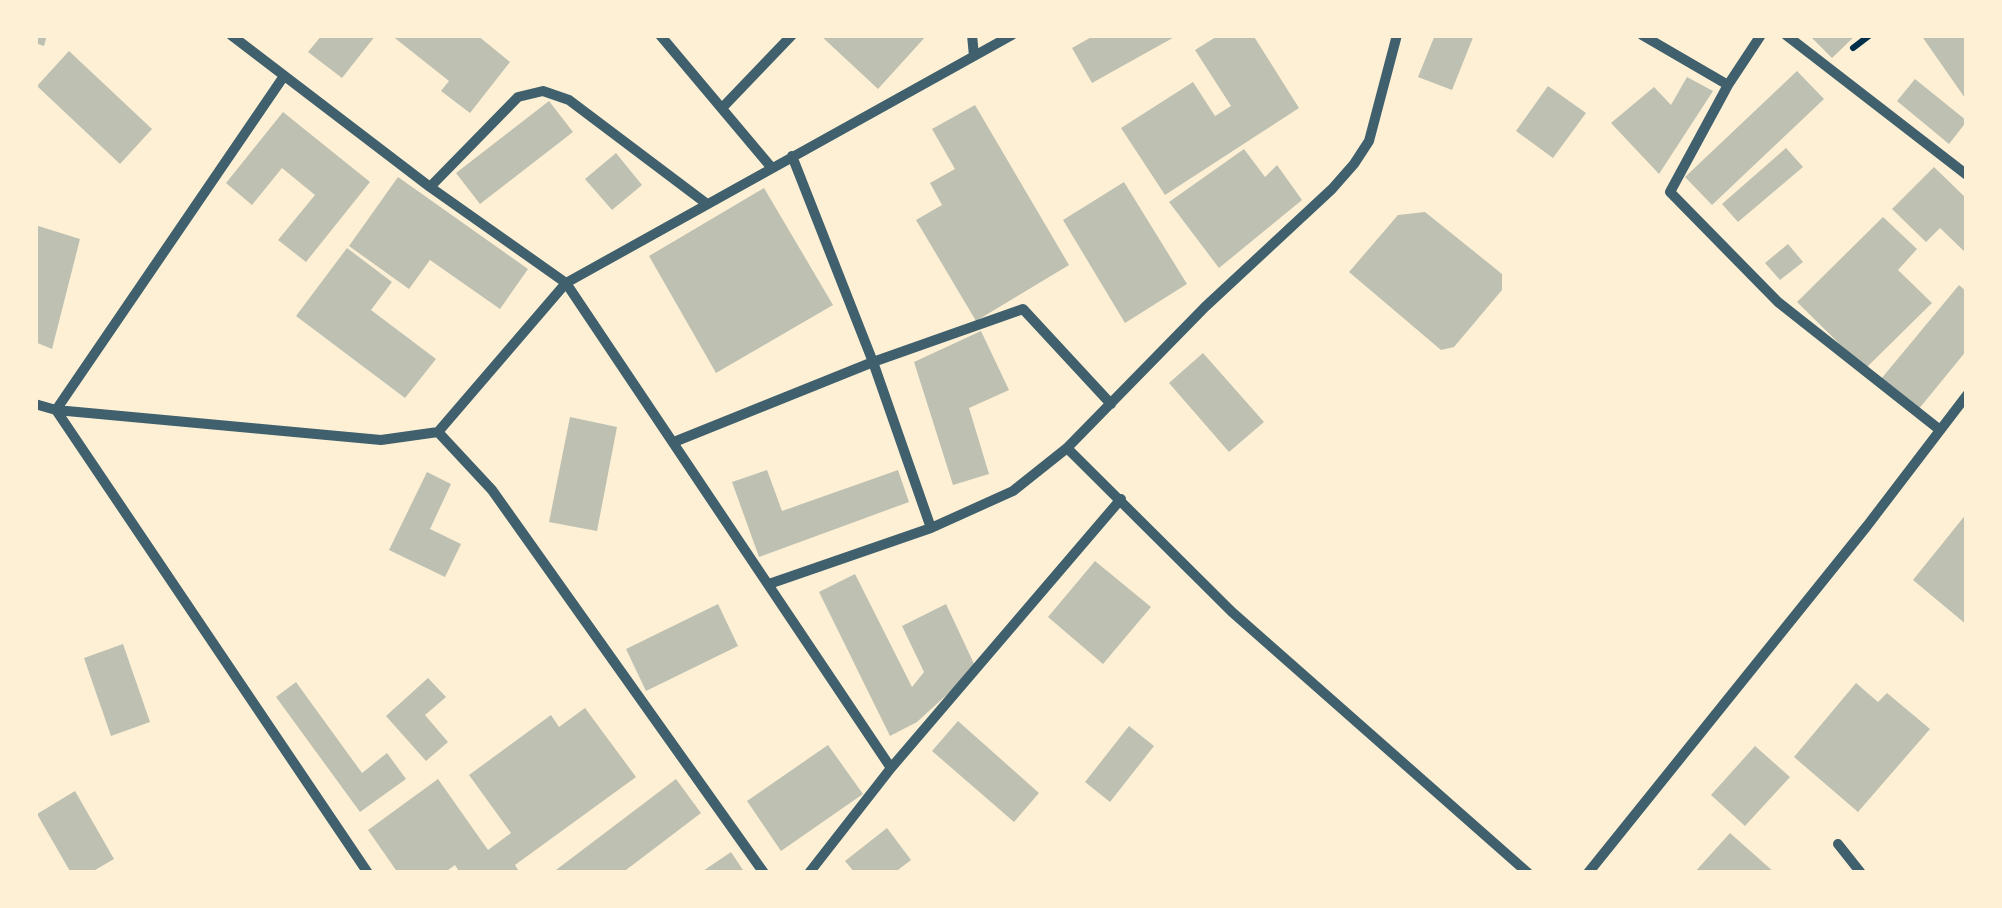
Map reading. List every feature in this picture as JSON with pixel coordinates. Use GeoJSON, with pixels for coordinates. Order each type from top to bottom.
{"type":"FeatureCollection","features":[{"type":"Feature","properties":{"kind":"street"},"geometry":{"type":"LineString","coordinates":[[231,35],[430,187],[566,284],[891,768]]}},
{"type":"Feature","properties":{"kind":"street"},"geometry":{"type":"LineString","coordinates":[[660,35],[770,168]]}},
{"type":"Feature","properties":{"kind":"street"},"geometry":{"type":"LineString","coordinates":[[723,107],[792,35]]}},
{"type":"Feature","properties":{"kind":"street"},"geometry":{"type":"LineString","coordinates":[[972,35],[974,56]]}},
{"type":"Feature","properties":{"kind":"street"},"geometry":{"type":"LineString","coordinates":[[35,404],[56,410],[382,440],[438,432],[566,284],[1012,35]]}},
{"type":"Feature","properties":{"kind":"street"},"geometry":{"type":"LineString","coordinates":[[769,584],[932,528],[1013,491],[1067,448],[1205,307],[1354,164],[1369,141],[1396,35]]}},
{"type":"Feature","properties":{"kind":"street"},"geometry":{"type":"LineString","coordinates":[[1642,35],[1728,86]]}},
{"type":"Feature","properties":{"kind":"street"},"geometry":{"type":"LineString","coordinates":[[1760,35],[1670,192],[1778,302],[1940,430]]}},
{"type":"Feature","properties":{"kind":"street"},"geometry":{"type":"LineString","coordinates":[[1786,35],[1967,175]]}},
{"type":"Feature","properties":{"kind":"street"},"geometry":{"type":"LineString","coordinates":[[56,410],[284,76]]}},
{"type":"Feature","properties":{"kind":"street"},"geometry":{"type":"LineString","coordinates":[[430,187],[518,97],[543,92],[569,100],[707,204]]}},
{"type":"Feature","properties":{"kind":"street"},"geometry":{"type":"LineString","coordinates":[[792,156],[873,362],[932,528]]}},
{"type":"Feature","properties":{"kind":"street"},"geometry":{"type":"LineString","coordinates":[[674,442],[873,362],[1023,309],[1111,404]]}},
{"type":"Feature","properties":{"kind":"street"},"geometry":{"type":"LineString","coordinates":[[1588,873],[1868,526],[1967,395]]}},
{"type":"Feature","properties":{"kind":"street"},"geometry":{"type":"LineString","coordinates":[[56,410],[368,873]]}},
{"type":"Feature","properties":{"kind":"street"},"geometry":{"type":"LineString","coordinates":[[438,432],[492,490],[764,873]]}},
{"type":"Feature","properties":{"kind":"street"},"geometry":{"type":"LineString","coordinates":[[1067,448],[1232,612],[1528,873]]}},
{"type":"Feature","properties":{"kind":"street"},"geometry":{"type":"LineString","coordinates":[[808,873],[891,768],[1120,499]]}},
{"type":"Feature","properties":{"kind":"street"},"geometry":{"type":"LineString","coordinates":[[1838,844],[1860,873]]}},
{"type":"Feature","properties":{"kind":"building"},"geometry":{"type":"Polygon","coordinates":[[[35,35],[47,35],[44,46],[35,43],[35,35]]]}},
{"type":"Feature","properties":{"kind":"building"},"geometry":{"type":"Polygon","coordinates":[[[322,35],[376,35],[342,78],[308,52],[322,35]]]}},
{"type":"Feature","properties":{"kind":"building"},"geometry":{"type":"Polygon","coordinates":[[[391,35],[477,35],[510,62],[470,113],[441,91],[449,81],[391,35]]]}},
{"type":"Feature","properties":{"kind":"building"},"geometry":{"type":"Polygon","coordinates":[[[820,35],[927,35],[878,89],[820,35]]]}},
{"type":"Feature","properties":{"kind":"building"},"geometry":{"type":"Polygon","coordinates":[[[1095,35],[1178,35],[1092,83],[1072,48],[1095,35]]]}},
{"type":"Feature","properties":{"kind":"building"},"geometry":{"type":"Polygon","coordinates":[[[1219,35],[1253,35],[1299,108],[1165,195],[1121,128],[1193,82],[1215,116],[1231,106],[1195,50],[1219,35]]]}},
{"type":"Feature","properties":{"kind":"building"},"geometry":{"type":"Polygon","coordinates":[[[1435,35],[1474,35],[1452,90],[1418,77],[1435,35]]]}},
{"type":"Feature","properties":{"kind":"building"},"geometry":{"type":"Polygon","coordinates":[[[1809,35],[1856,35],[1832,58],[1809,35]]]}},
{"type":"Feature","properties":{"kind":"building"},"geometry":{"type":"Polygon","coordinates":[[[1921,35],[1967,35],[1967,101],[1921,35]]]}},
{"type":"Feature","properties":{"kind":"building"},"geometry":{"type":"Polygon","coordinates":[[[69,51],[152,129],[120,164],[37,86],[69,51]]]}},
{"type":"Feature","properties":{"kind":"building"},"geometry":{"type":"Polygon","coordinates":[[[1797,71],[1824,99],[1712,205],[1685,177],[1797,71]]]}},
{"type":"Feature","properties":{"kind":"building"},"geometry":{"type":"Polygon","coordinates":[[[1687,77],[1713,91],[1659,174],[1611,123],[1654,87],[1671,105],[1687,77]]]}},
{"type":"Feature","properties":{"kind":"building"},"geometry":{"type":"Polygon","coordinates":[[[1915,79],[1967,121],[1949,144],[1897,101],[1915,79]]]}},
{"type":"Feature","properties":{"kind":"building"},"geometry":{"type":"Polygon","coordinates":[[[1548,86],[1586,113],[1553,158],[1516,131],[1548,86]]]}},
{"type":"Feature","properties":{"kind":"building"},"geometry":{"type":"Polygon","coordinates":[[[549,101],[573,132],[480,204],[456,173],[549,101]]]}},
{"type":"Feature","properties":{"kind":"building"},"geometry":{"type":"Polygon","coordinates":[[[975,105],[1069,265],[976,321],[916,220],[942,205],[930,183],[955,169],[932,129],[975,105]]]}},
{"type":"Feature","properties":{"kind":"building"},"geometry":{"type":"Polygon","coordinates":[[[283,112],[370,182],[306,262],[278,240],[315,195],[282,168],[252,205],[226,183],[283,112]]]}},
{"type":"Feature","properties":{"kind":"building"},"geometry":{"type":"Polygon","coordinates":[[[1786,148],[1803,167],[1738,222],[1722,204],[1786,148]]]}},
{"type":"Feature","properties":{"kind":"building"},"geometry":{"type":"Polygon","coordinates":[[[1244,149],[1265,177],[1277,165],[1302,200],[1219,268],[1169,202],[1244,149]]]}},
{"type":"Feature","properties":{"kind":"building"},"geometry":{"type":"Polygon","coordinates":[[[616,153],[642,185],[612,210],[585,179],[616,153]]]}},
{"type":"Feature","properties":{"kind":"building"},"geometry":{"type":"Polygon","coordinates":[[[1934,167],[1967,199],[1967,254],[1940,228],[1926,242],[1892,209],[1934,167]]]}},
{"type":"Feature","properties":{"kind":"building"},"geometry":{"type":"Polygon","coordinates":[[[398,177],[528,269],[500,309],[430,260],[409,289],[349,246],[398,177]]]}},
{"type":"Feature","properties":{"kind":"building"},"geometry":{"type":"Polygon","coordinates":[[[1124,182],[1187,284],[1125,323],[1063,220],[1124,182]]]}},
{"type":"Feature","properties":{"kind":"building"},"geometry":{"type":"Polygon","coordinates":[[[764,188],[833,305],[716,373],[649,256],[764,188]]]}},
{"type":"Feature","properties":{"kind":"building"},"geometry":{"type":"Polygon","coordinates":[[[1425,212],[1502,274],[1502,290],[1454,347],[1441,350],[1349,272],[1398,215],[1425,212]]]}},
{"type":"Feature","properties":{"kind":"building"},"geometry":{"type":"Polygon","coordinates":[[[1883,217],[1917,249],[1898,270],[1932,303],[1865,369],[1797,302],[1883,217]]]}},
{"type":"Feature","properties":{"kind":"building"},"geometry":{"type":"Polygon","coordinates":[[[35,225],[80,239],[52,349],[35,342],[35,225]]]}},
{"type":"Feature","properties":{"kind":"building"},"geometry":{"type":"Polygon","coordinates":[[[1788,244],[1803,262],[1780,280],[1765,263],[1788,244]]]}},
{"type":"Feature","properties":{"kind":"building"},"geometry":{"type":"Polygon","coordinates":[[[347,248],[392,282],[371,310],[436,359],[405,398],[296,316],[347,248]]]}},
{"type":"Feature","properties":{"kind":"building"},"geometry":{"type":"Polygon","coordinates":[[[1959,285],[1967,292],[1967,350],[1918,410],[1881,379],[1959,285]]]}},
{"type":"Feature","properties":{"kind":"building"},"geometry":{"type":"Polygon","coordinates":[[[981,331],[1009,390],[969,408],[989,474],[953,485],[914,362],[981,331]]]}},
{"type":"Feature","properties":{"kind":"building"},"geometry":{"type":"Polygon","coordinates":[[[1203,353],[1264,422],[1229,452],[1169,383],[1203,353]]]}},
{"type":"Feature","properties":{"kind":"building"},"geometry":{"type":"Polygon","coordinates":[[[570,417],[617,427],[597,531],[549,522],[570,417]]]}},
{"type":"Feature","properties":{"kind":"building"},"geometry":{"type":"Polygon","coordinates":[[[767,470],[782,511],[898,470],[909,502],[759,557],[732,482],[767,470]]]}},
{"type":"Feature","properties":{"kind":"building"},"geometry":{"type":"Polygon","coordinates":[[[427,472],[451,484],[430,529],[461,544],[445,577],[389,550],[427,472]]]}},
{"type":"Feature","properties":{"kind":"building"},"geometry":{"type":"Polygon","coordinates":[[[1967,513],[1967,625],[1913,580],[1967,513]]]}},
{"type":"Feature","properties":{"kind":"building"},"geometry":{"type":"Polygon","coordinates":[[[1095,561],[1151,607],[1103,664],[1048,617],[1095,561]]]}},
{"type":"Feature","properties":{"kind":"building"},"geometry":{"type":"Polygon","coordinates":[[[855,574],[912,687],[924,672],[902,626],[946,604],[976,668],[917,722],[890,736],[819,592],[855,574]]]}},
{"type":"Feature","properties":{"kind":"building"},"geometry":{"type":"Polygon","coordinates":[[[718,604],[738,646],[646,691],[626,649],[718,604]]]}},
{"type":"Feature","properties":{"kind":"building"},"geometry":{"type":"Polygon","coordinates":[[[123,644],[150,722],[111,736],[84,658],[123,644]]]}},
{"type":"Feature","properties":{"kind":"building"},"geometry":{"type":"Polygon","coordinates":[[[428,678],[446,697],[425,715],[448,742],[426,761],[386,716],[428,678]]]}},
{"type":"Feature","properties":{"kind":"building"},"geometry":{"type":"Polygon","coordinates":[[[296,682],[362,773],[387,753],[406,779],[360,812],[276,697],[296,682]]]}},
{"type":"Feature","properties":{"kind":"building"},"geometry":{"type":"Polygon","coordinates":[[[1856,683],[1878,702],[1887,693],[1930,729],[1858,812],[1794,757],[1856,683]]]}},
{"type":"Feature","properties":{"kind":"building"},"geometry":{"type":"Polygon","coordinates":[[[585,708],[636,777],[515,865],[520,873],[460,873],[455,865],[444,873],[398,873],[368,830],[438,779],[488,850],[511,833],[469,775],[551,715],[559,727],[585,708]]]}},
{"type":"Feature","properties":{"kind":"building"},"geometry":{"type":"Polygon","coordinates":[[[958,721],[1039,793],[1014,822],[932,751],[958,721]]]}},
{"type":"Feature","properties":{"kind":"building"},"geometry":{"type":"Polygon","coordinates":[[[1129,726],[1154,746],[1110,802],[1085,782],[1129,726]]]}},
{"type":"Feature","properties":{"kind":"building"},"geometry":{"type":"Polygon","coordinates":[[[828,745],[863,794],[781,851],[747,801],[828,745]]]}},
{"type":"Feature","properties":{"kind":"building"},"geometry":{"type":"Polygon","coordinates":[[[1755,746],[1790,777],[1745,826],[1711,795],[1755,746]]]}},
{"type":"Feature","properties":{"kind":"building"},"geometry":{"type":"Polygon","coordinates":[[[676,779],[701,813],[626,870],[629,873],[552,873],[676,779]]]}},
{"type":"Feature","properties":{"kind":"building"},"geometry":{"type":"Polygon","coordinates":[[[75,791],[114,859],[90,873],[71,873],[37,814],[75,791]]]}},
{"type":"Feature","properties":{"kind":"building"},"geometry":{"type":"Polygon","coordinates":[[[887,828],[911,860],[894,873],[855,873],[845,861],[887,828]]]}},
{"type":"Feature","properties":{"kind":"building"},"geometry":{"type":"Polygon","coordinates":[[[1730,833],[1775,873],[1694,873],[1730,833]]]}},
{"type":"Feature","properties":{"kind":"building"},"geometry":{"type":"Polygon","coordinates":[[[731,852],[745,873],[700,873],[731,852]]]}}]}
